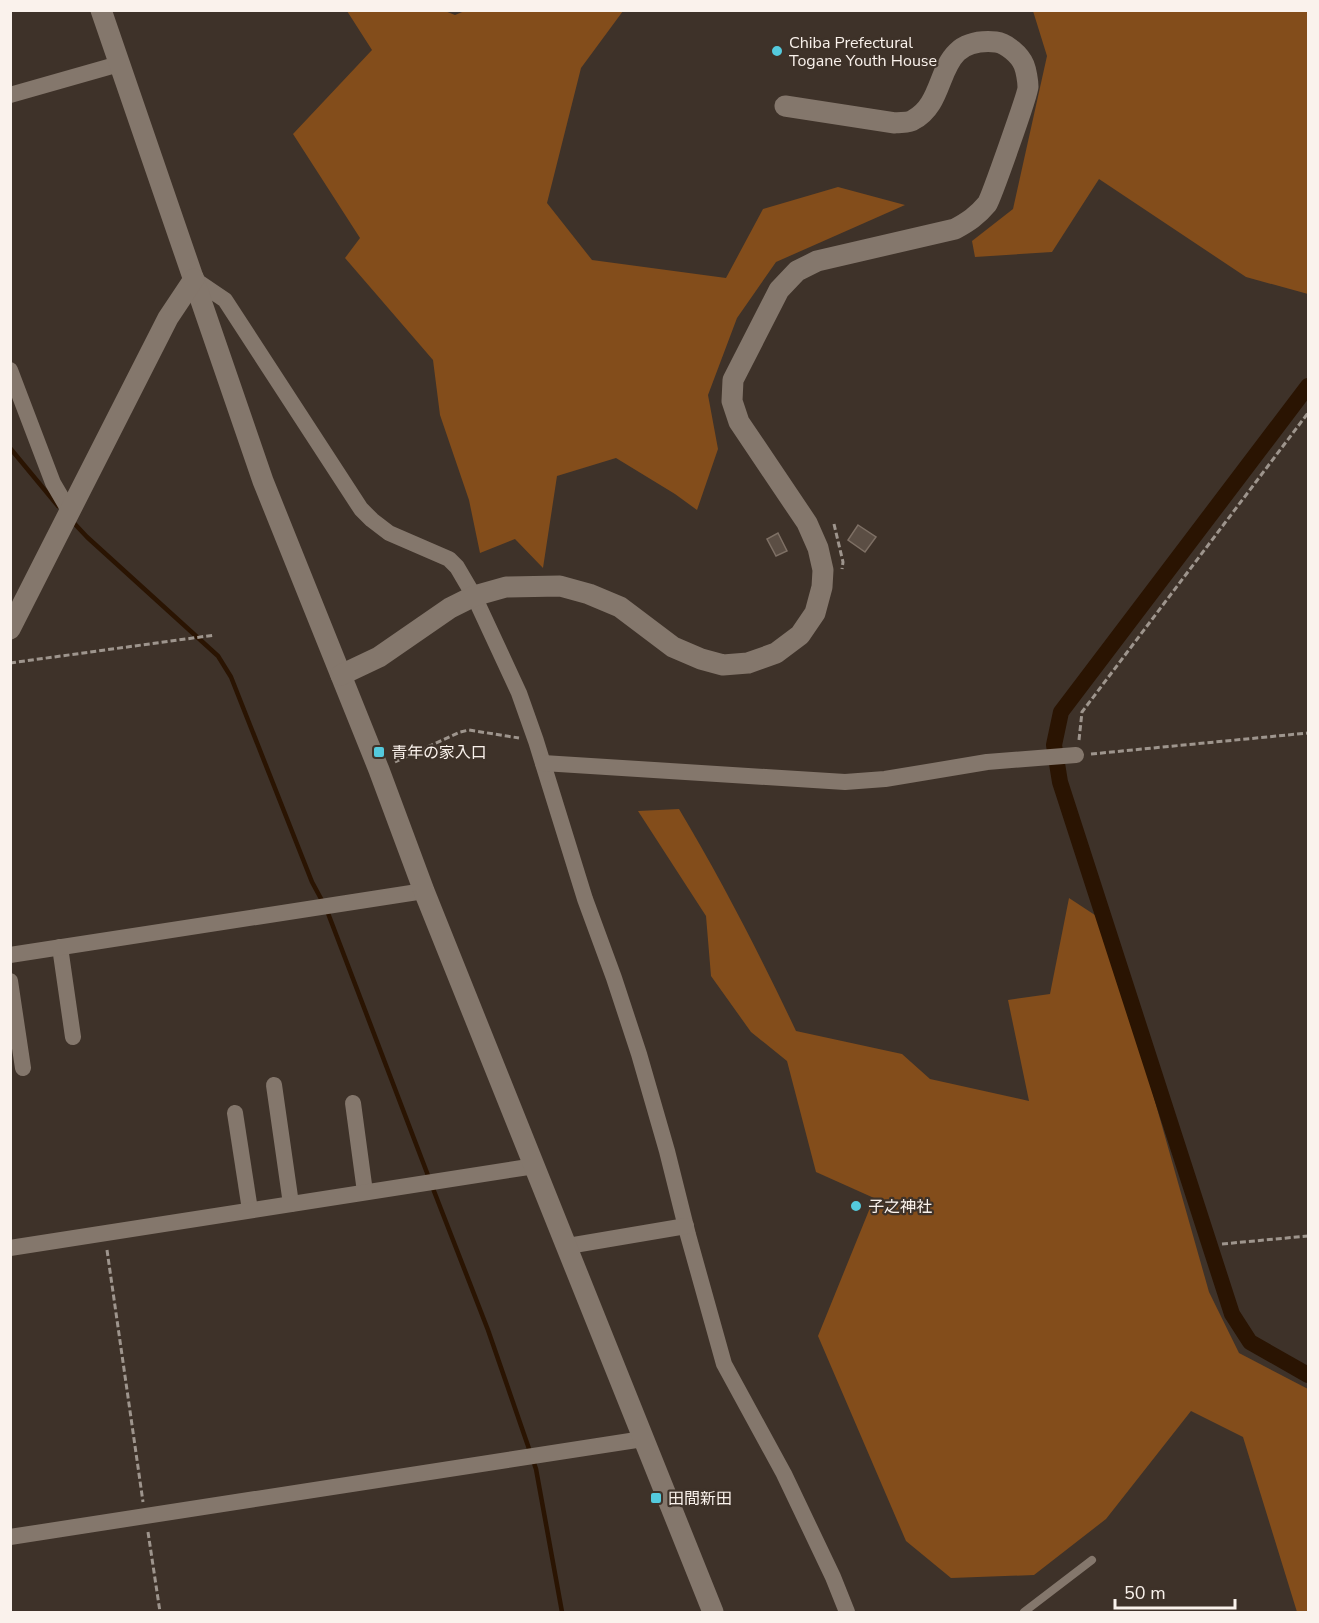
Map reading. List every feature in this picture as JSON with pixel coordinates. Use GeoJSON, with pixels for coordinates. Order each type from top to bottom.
{"type":"FeatureCollection","features":[{"type":"Feature","properties":{"kind":"street"},"geometry":{"type":"LineString","coordinates":[[100,10],[263,481],[379,770],[424,891],[713,1612]]}},
{"type":"Feature","properties":{"kind":"street"},"geometry":{"type":"LineString","coordinates":[[341,675],[379,657],[450,608],[474,596],[506,587],[560,586],[589,594],[620,607],[673,646],[701,659],[723,665],[748,663],[776,652],[800,635],[815,613],[822,587],[823,570],[818,548],[807,523],[739,422],[732,401],[732,380],[779,290],[797,271],[817,261],[955,229],[972,220],[988,202],[1029,89],[1024,65],[1015,52],[999,42],[980,42],[964,46],[950,60],[928,108],[912,121],[895,123],[785,106]]}},
{"type":"Feature","properties":{"kind":"street"},"geometry":{"type":"LineString","coordinates":[[10,95],[119,64]]}},
{"type":"Feature","properties":{"kind":"street"},"geometry":{"type":"LineString","coordinates":[[10,630],[168,318],[194,279]]}},
{"type":"Feature","properties":{"kind":"street"},"geometry":{"type":"LineString","coordinates":[[194,279],[225,300],[361,509],[389,533],[449,559],[457,567],[474,596],[519,693],[585,899],[639,1054],[724,1364],[784,1473],[847,1612]]}},
{"type":"Feature","properties":{"kind":"street"},"geometry":{"type":"LineString","coordinates":[[11,372],[53,483],[70,512]]}},
{"type":"Feature","properties":{"kind":"street"},"geometry":{"type":"LineString","coordinates":[[543,763],[844,782],[885,779],[987,762],[1076,755]]}},
{"type":"Feature","properties":{"kind":"street"},"geometry":{"type":"LineString","coordinates":[[10,955],[424,891]]}},
{"type":"Feature","properties":{"kind":"street"},"geometry":{"type":"LineString","coordinates":[[60,947],[73,1037]]}},
{"type":"Feature","properties":{"kind":"street"},"geometry":{"type":"LineString","coordinates":[[10,981],[23,1068]]}},
{"type":"Feature","properties":{"kind":"street"},"geometry":{"type":"LineString","coordinates":[[274,1085],[291,1204]]}},
{"type":"Feature","properties":{"kind":"street"},"geometry":{"type":"LineString","coordinates":[[353,1103],[365,1192]]}},
{"type":"Feature","properties":{"kind":"street"},"geometry":{"type":"LineString","coordinates":[[235,1113],[250,1210]]}},
{"type":"Feature","properties":{"kind":"street"},"geometry":{"type":"LineString","coordinates":[[10,1248],[535,1166]]}},
{"type":"Feature","properties":{"kind":"street"},"geometry":{"type":"LineString","coordinates":[[568,1246],[686,1226]]}},
{"type":"Feature","properties":{"kind":"street"},"geometry":{"type":"LineString","coordinates":[[10,1537],[643,1439]]}},
{"type":"Feature","properties":{"kind":"lane"},"geometry":{"type":"LineString","coordinates":[[1024,1612],[1092,1560]]}},
{"type":"Feature","properties":{"kind":"path"},"geometry":{"type":"LineString","coordinates":[[1308,413],[1083,712],[1076,755],[1308,734]]}},
{"type":"Feature","properties":{"kind":"path"},"geometry":{"type":"LineString","coordinates":[[10,663],[215,635]]}},
{"type":"Feature","properties":{"kind":"path"},"geometry":{"type":"LineString","coordinates":[[379,770],[460,732],[469,730],[536,741]]}},
{"type":"Feature","properties":{"kind":"path"},"geometry":{"type":"LineString","coordinates":[[104,1233],[160,1612]]}},
{"type":"Feature","properties":{"kind":"path"},"geometry":{"type":"LineString","coordinates":[[1222,1244],[1308,1236]]}},
{"type":"Feature","properties":{"kind":"shaded area"},"geometry":{"type":"Polygon","coordinates":[[[467,10],[623,11],[581,68],[547,203],[592,260],[726,278],[763,209],[838,187],[905,205],[776,262],[737,318],[708,395],[718,449],[697,510],[616,458],[557,476],[543,568],[515,539],[480,553],[469,500],[440,415],[433,360],[345,258],[360,238],[293,134],[372,50],[347,11],[445,11],[455,15],[467,10]]]}},
{"type":"Feature","properties":{"kind":"shaded area"},"geometry":{"type":"Polygon","coordinates":[[[1033,11],[1308,11],[1308,294],[1246,277],[1099,179],[1052,252],[975,257],[972,241],[1013,209],[1047,56],[1033,11]]]}},
{"type":"Feature","properties":{"kind":"shaded area"},"geometry":{"type":"Polygon","coordinates":[[[679,809],[740,918],[796,1031],[902,1054],[930,1079],[1029,1101],[1008,1000],[1050,994],[1069,898],[1104,921],[1209,1292],[1239,1353],[1308,1389],[1308,1612],[1297,1612],[1243,1437],[1191,1411],[1106,1519],[1034,1575],[951,1578],[906,1541],[818,1336],[874,1198],[816,1172],[787,1061],[751,1032],[711,976],[706,916],[638,811],[679,809]]]}},
{"type":"Feature","properties":{"kind":"building"},"geometry":{"type":"Polygon","coordinates":[[[858,525],[876,537],[865,552],[848,540],[858,525]]]}},
{"type":"Feature","properties":{"kind":"building"},"geometry":{"type":"Polygon","coordinates":[[[778,533],[787,551],[776,556],[767,539],[778,533]]]}},
{"type":"Feature","properties":{"kind":"waterway"},"geometry":{"type":"LineString","coordinates":[[1308,386],[1061,712],[1054,745],[1060,782],[1232,1314],[1250,1342],[1308,1375]]}},
{"type":"Feature","properties":{"kind":"waterway"},"geometry":{"type":"LineString","coordinates":[[10,448],[58,506]]}},
{"type":"Feature","properties":{"kind":"waterway"},"geometry":{"type":"LineString","coordinates":[[72,521],[218,656],[231,677],[312,882],[326,908],[429,1178]]}},
{"type":"Feature","properties":{"kind":"waterway"},"geometry":{"type":"LineString","coordinates":[[432,1186],[488,1330],[536,1469],[562,1612]]}},
{"type":"Feature","properties":{"kind":"place","name":"Chiba Prefectural Togane Youth House"},"geometry":{"type":"Point","coordinates":[777,51]}},
{"type":"Feature","properties":{"kind":"place","name":"青年の家入口"},"geometry":{"type":"Point","coordinates":[379,752]}},
{"type":"Feature","properties":{"kind":"place","name":"子之神社"},"geometry":{"type":"Point","coordinates":[856,1206]}},
{"type":"Feature","properties":{"kind":"place","name":"田間新田"},"geometry":{"type":"Point","coordinates":[656,1498]}}]}
